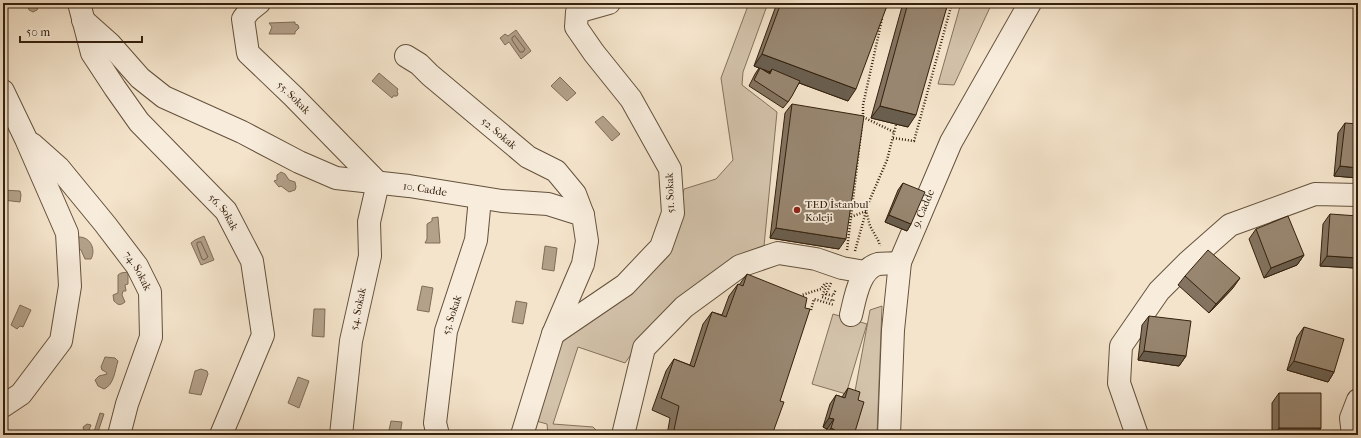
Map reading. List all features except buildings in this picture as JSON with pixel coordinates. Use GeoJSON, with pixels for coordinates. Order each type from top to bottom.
{"type":"FeatureCollection","features":[{"type":"Feature","properties":{"kind":"street","name":"55. Sokak"},"geometry":{"type":"LineString","coordinates":[[259,3],[249,11],[243,19],[248,52],[378,183]]}},
{"type":"Feature","properties":{"kind":"street","name":"51. Sokak"},"geometry":{"type":"LineString","coordinates":[[553,334],[625,284],[661,247],[673,213],[670,169],[631,99],[594,53],[576,27],[577,12],[609,3]]}},
{"type":"Feature","properties":{"kind":"street","name":"9. Cadde"},"geometry":{"type":"LineString","coordinates":[[889,435],[893,330],[900,262],[951,142],[1030,3]]}},
{"type":"Feature","properties":{"kind":"street","name":"10. Cadde"},"geometry":{"type":"LineString","coordinates":[[81,12],[140,78],[164,97],[242,132],[300,162],[336,178],[409,186],[502,201],[548,204],[583,215]]}},
{"type":"Feature","properties":{"kind":"street","name":"56. Sokak"},"geometry":{"type":"LineString","coordinates":[[81,12],[92,53],[115,88],[139,122],[226,211],[252,261],[263,335],[221,435]]}},
{"type":"Feature","properties":{"kind":"street","name":"52. Sokak"},"geometry":{"type":"LineString","coordinates":[[406,56],[419,64],[528,157],[556,171],[575,194],[583,215]]}},
{"type":"Feature","properties":{"kind":"street","name":"74. Sokak"},"geometry":{"type":"LineString","coordinates":[[3,91],[26,139],[67,233],[70,286],[61,341],[21,394],[3,406]]}},
{"type":"Feature","properties":{"kind":"street","name":"74. Sokak"},"geometry":{"type":"LineString","coordinates":[[26,139],[59,168],[105,224],[137,266],[150,292],[151,337],[127,404],[119,435]]}},
{"type":"Feature","properties":{"kind":"street","name":"54. Sokak"},"geometry":{"type":"LineString","coordinates":[[340,435],[352,341],[370,256],[369,222],[378,183]]}},
{"type":"Feature","properties":{"kind":"street"},"geometry":{"type":"LineString","coordinates":[[1137,435],[1119,383],[1121,346],[1159,291],[1188,262],[1230,225],[1315,194],[1358,195]]}},
{"type":"Feature","properties":{"kind":"street","name":"53. Sokak"},"geometry":{"type":"LineString","coordinates":[[438,435],[435,423],[446,331],[476,240],[480,198]]}},
{"type":"Feature","properties":{"kind":"street"},"geometry":{"type":"LineString","coordinates":[[522,435],[553,334],[583,264],[587,241],[583,215]]}},
{"type":"Feature","properties":{"kind":"street"},"geometry":{"type":"LineString","coordinates":[[623,435],[644,348],[684,307],[740,266],[778,253],[816,259],[844,276],[857,290],[844,308]]}},
{"type":"Feature","properties":{"kind":"street"},"geometry":{"type":"LineString","coordinates":[[844,276],[900,262]]}},
{"type":"Feature","properties":{"kind":"street"},"geometry":{"type":"LineString","coordinates":[[1353,435],[1351,418],[1358,400]]}},
{"type":"Feature","properties":{"kind":"path"},"geometry":{"type":"LineString","coordinates":[[893,138],[914,141],[952,3]]}},
{"type":"Feature","properties":{"kind":"path"},"geometry":{"type":"LineString","coordinates":[[844,276],[863,117],[863,104],[882,17]]}},
{"type":"Feature","properties":{"kind":"path"},"geometry":{"type":"LineString","coordinates":[[863,117],[894,132]]}},
{"type":"Feature","properties":{"kind":"path"},"geometry":{"type":"LineString","coordinates":[[799,300],[802,295],[821,289],[844,276],[856,249],[866,211],[887,160],[896,125]]}},
{"type":"Feature","properties":{"kind":"path"},"geometry":{"type":"LineString","coordinates":[[851,217],[866,211]]}},
{"type":"Feature","properties":{"kind":"path"},"geometry":{"type":"LineString","coordinates":[[833,301],[822,297],[844,276],[880,249],[879,242],[870,226],[866,211]]}},
{"type":"Feature","properties":{"kind":"path"},"geometry":{"type":"LineString","coordinates":[[811,310],[814,299],[844,308]]}},
{"type":"Feature","properties":{"kind":"shaded area"},"geometry":{"type":"Polygon","coordinates":[[[749,3],[768,3],[743,72],[742,85],[777,112],[764,246],[736,258],[702,280],[649,329],[625,363],[578,347],[553,424],[593,427],[601,435],[548,435],[547,424],[536,421],[561,340],[631,294],[668,256],[684,189],[716,179],[733,160],[721,78],[749,3]]]}},
{"type":"Feature","properties":{"kind":"shaded area"},"geometry":{"type":"Polygon","coordinates":[[[961,3],[992,3],[954,85],[938,84],[961,3]]]}},
{"type":"Feature","properties":{"kind":"shaded area"},"geometry":{"type":"Polygon","coordinates":[[[882,306],[877,435],[850,435],[853,402],[870,310],[882,306]]]}},
{"type":"Feature","properties":{"kind":"shaded area"},"geometry":{"type":"Polygon","coordinates":[[[833,314],[867,324],[846,394],[812,384],[833,314]]]}},
{"type":"Feature","properties":{"kind":"water"},"geometry":{"type":"Polygon","coordinates":[[[27,3],[38,3],[39,6],[37,10],[33,12],[29,10],[27,3]]]}},
{"type":"Feature","properties":{"kind":"water"},"geometry":{"type":"Polygon","coordinates":[[[295,22],[299,28],[295,34],[269,34],[272,27],[269,23],[295,22]]]}},
{"type":"Feature","properties":{"kind":"water"},"geometry":{"type":"Polygon","coordinates":[[[516,30],[531,51],[521,59],[509,42],[505,45],[500,38],[505,34],[508,36],[516,30]]]}},
{"type":"Feature","properties":{"kind":"water"},"geometry":{"type":"Polygon","coordinates":[[[379,73],[398,89],[397,96],[393,96],[392,98],[372,81],[379,73]]]}},
{"type":"Feature","properties":{"kind":"water"},"geometry":{"type":"Polygon","coordinates":[[[560,77],[576,93],[567,101],[551,86],[560,77]]]}},
{"type":"Feature","properties":{"kind":"water"},"geometry":{"type":"Polygon","coordinates":[[[603,116],[620,134],[612,141],[595,122],[603,116]]]}},
{"type":"Feature","properties":{"kind":"water"},"geometry":{"type":"Polygon","coordinates":[[[281,172],[285,174],[289,180],[295,182],[295,190],[289,192],[281,186],[279,187],[274,181],[277,180],[277,175],[281,172]]]}},
{"type":"Feature","properties":{"kind":"water"},"geometry":{"type":"Polygon","coordinates":[[[3,190],[20,191],[20,202],[3,200],[3,190]]]}},
{"type":"Feature","properties":{"kind":"water"},"geometry":{"type":"Polygon","coordinates":[[[438,217],[440,243],[425,243],[427,239],[427,224],[432,221],[432,218],[438,217]]]}},
{"type":"Feature","properties":{"kind":"water"},"geometry":{"type":"Polygon","coordinates":[[[204,236],[214,260],[201,265],[191,243],[204,236]]]}},
{"type":"Feature","properties":{"kind":"water"},"geometry":{"type":"Polygon","coordinates":[[[79,237],[87,239],[93,248],[91,259],[85,259],[81,250],[76,247],[77,239],[79,237]]]}},
{"type":"Feature","properties":{"kind":"water"},"geometry":{"type":"Polygon","coordinates":[[[545,246],[557,248],[554,271],[542,269],[545,246]]]}},
{"type":"Feature","properties":{"kind":"water"},"geometry":{"type":"Polygon","coordinates":[[[128,272],[128,284],[125,285],[126,291],[123,291],[122,295],[125,302],[119,304],[114,301],[113,295],[118,293],[118,275],[128,272]]]}},
{"type":"Feature","properties":{"kind":"water"},"geometry":{"type":"Polygon","coordinates":[[[422,286],[433,288],[429,312],[417,310],[422,286]]]}},
{"type":"Feature","properties":{"kind":"water"},"geometry":{"type":"Polygon","coordinates":[[[516,301],[527,303],[523,324],[512,322],[516,301]]]}},
{"type":"Feature","properties":{"kind":"water"},"geometry":{"type":"Polygon","coordinates":[[[20,305],[31,310],[23,327],[20,326],[17,329],[11,325],[20,305]]]}},
{"type":"Feature","properties":{"kind":"water"},"geometry":{"type":"Polygon","coordinates":[[[314,309],[325,309],[324,337],[312,336],[314,309]]]}},
{"type":"Feature","properties":{"kind":"water"},"geometry":{"type":"Polygon","coordinates":[[[105,357],[115,358],[118,361],[112,381],[104,389],[98,386],[95,380],[99,376],[107,374],[101,367],[105,357]]]}},
{"type":"Feature","properties":{"kind":"water"},"geometry":{"type":"Polygon","coordinates":[[[201,369],[207,371],[208,374],[201,395],[189,393],[195,371],[201,369]]]}},
{"type":"Feature","properties":{"kind":"water"},"geometry":{"type":"Polygon","coordinates":[[[298,377],[309,381],[299,408],[288,403],[298,377]]]}},
{"type":"Feature","properties":{"kind":"water"},"geometry":{"type":"Polygon","coordinates":[[[100,413],[104,414],[97,435],[93,435],[100,413]]]}},
{"type":"Feature","properties":{"kind":"water"},"geometry":{"type":"Polygon","coordinates":[[[391,421],[402,422],[400,435],[388,435],[391,421]]]}},
{"type":"Feature","properties":{"kind":"water"},"geometry":{"type":"Polygon","coordinates":[[[87,424],[91,425],[87,435],[79,435],[82,434],[84,431],[83,427],[87,424]]]}},
{"type":"Feature","properties":{"kind":"place","name":"TED İstanbul Koleji"},"geometry":{"type":"Point","coordinates":[797,210]}}]}
